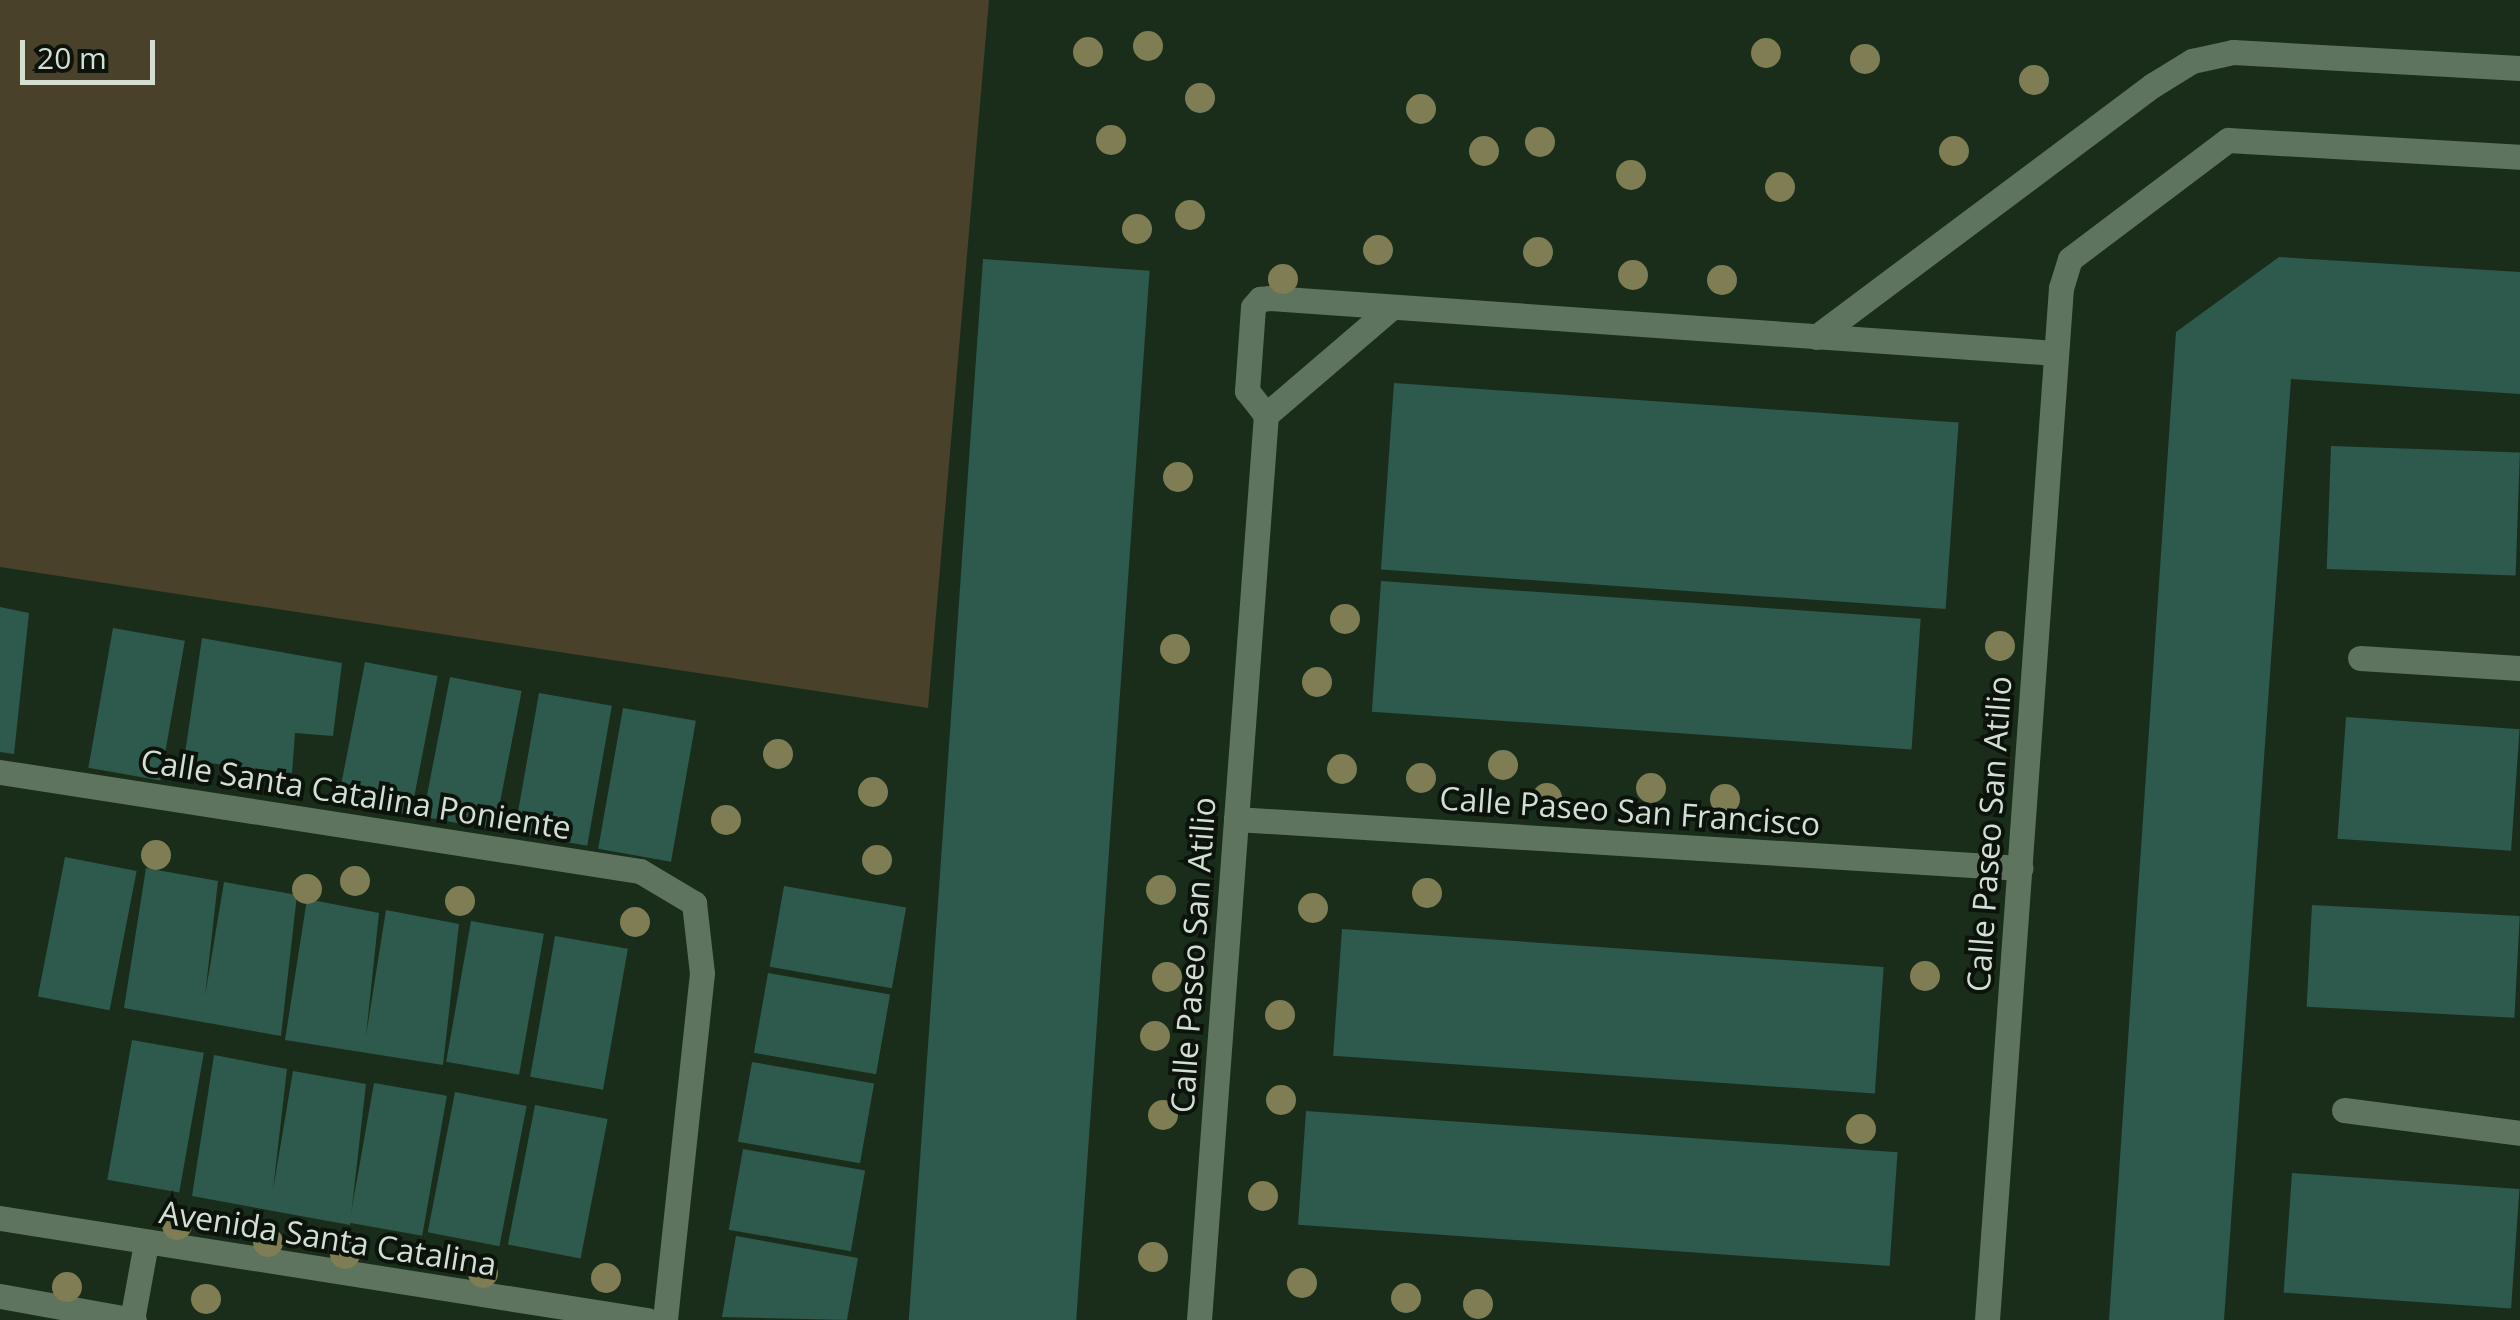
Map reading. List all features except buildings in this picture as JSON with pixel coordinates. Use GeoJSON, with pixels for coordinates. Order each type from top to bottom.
{"type":"FeatureCollection","features":[{"type":"Feature","properties":{"kind":"street"},"geometry":{"type":"LineString","coordinates":[[1816,336],[2153,85],[2192,62],[2212,55],[2250,53],[2520,68]]}},
{"type":"Feature","properties":{"kind":"street","name":"Calle Paseo San Atilio"},"geometry":{"type":"LineString","coordinates":[[1987,1320],[2063,273],[2070,258],[2228,140],[2520,157]]}},
{"type":"Feature","properties":{"kind":"street","name":"Calle Paseo San Atilio"},"geometry":{"type":"LineString","coordinates":[[1198,1320],[1266,415],[1247,390],[1253,307],[1260,299],[2056,353]]}},
{"type":"Feature","properties":{"kind":"street"},"geometry":{"type":"LineString","coordinates":[[1266,415],[1392,306]]}},
{"type":"Feature","properties":{"kind":"street"},"geometry":{"type":"LineString","coordinates":[[2360,658],[2520,668]]}},
{"type":"Feature","properties":{"kind":"street","name":"Calle Santa Catalina Poniente"},"geometry":{"type":"LineString","coordinates":[[0,772],[640,870],[694,903],[702,973],[664,1320]]}},
{"type":"Feature","properties":{"kind":"street","name":"Calle Paseo San Francisco"},"geometry":{"type":"LineString","coordinates":[[1236,819],[2020,868]]}},
{"type":"Feature","properties":{"kind":"street"},"geometry":{"type":"LineString","coordinates":[[2344,1110],[2520,1133]]}},
{"type":"Feature","properties":{"kind":"street","name":"Avenida Santa Catalina"},"geometry":{"type":"LineString","coordinates":[[0,1218],[646,1320]]}},
{"type":"Feature","properties":{"kind":"street"},"geometry":{"type":"LineString","coordinates":[[0,1296],[133,1320],[146,1243]]}},
{"type":"Feature","properties":{"kind":"shaded area"},"geometry":{"type":"Polygon","coordinates":[[[0,0],[989,0],[928,708],[0,567],[0,0]]]}}]}
